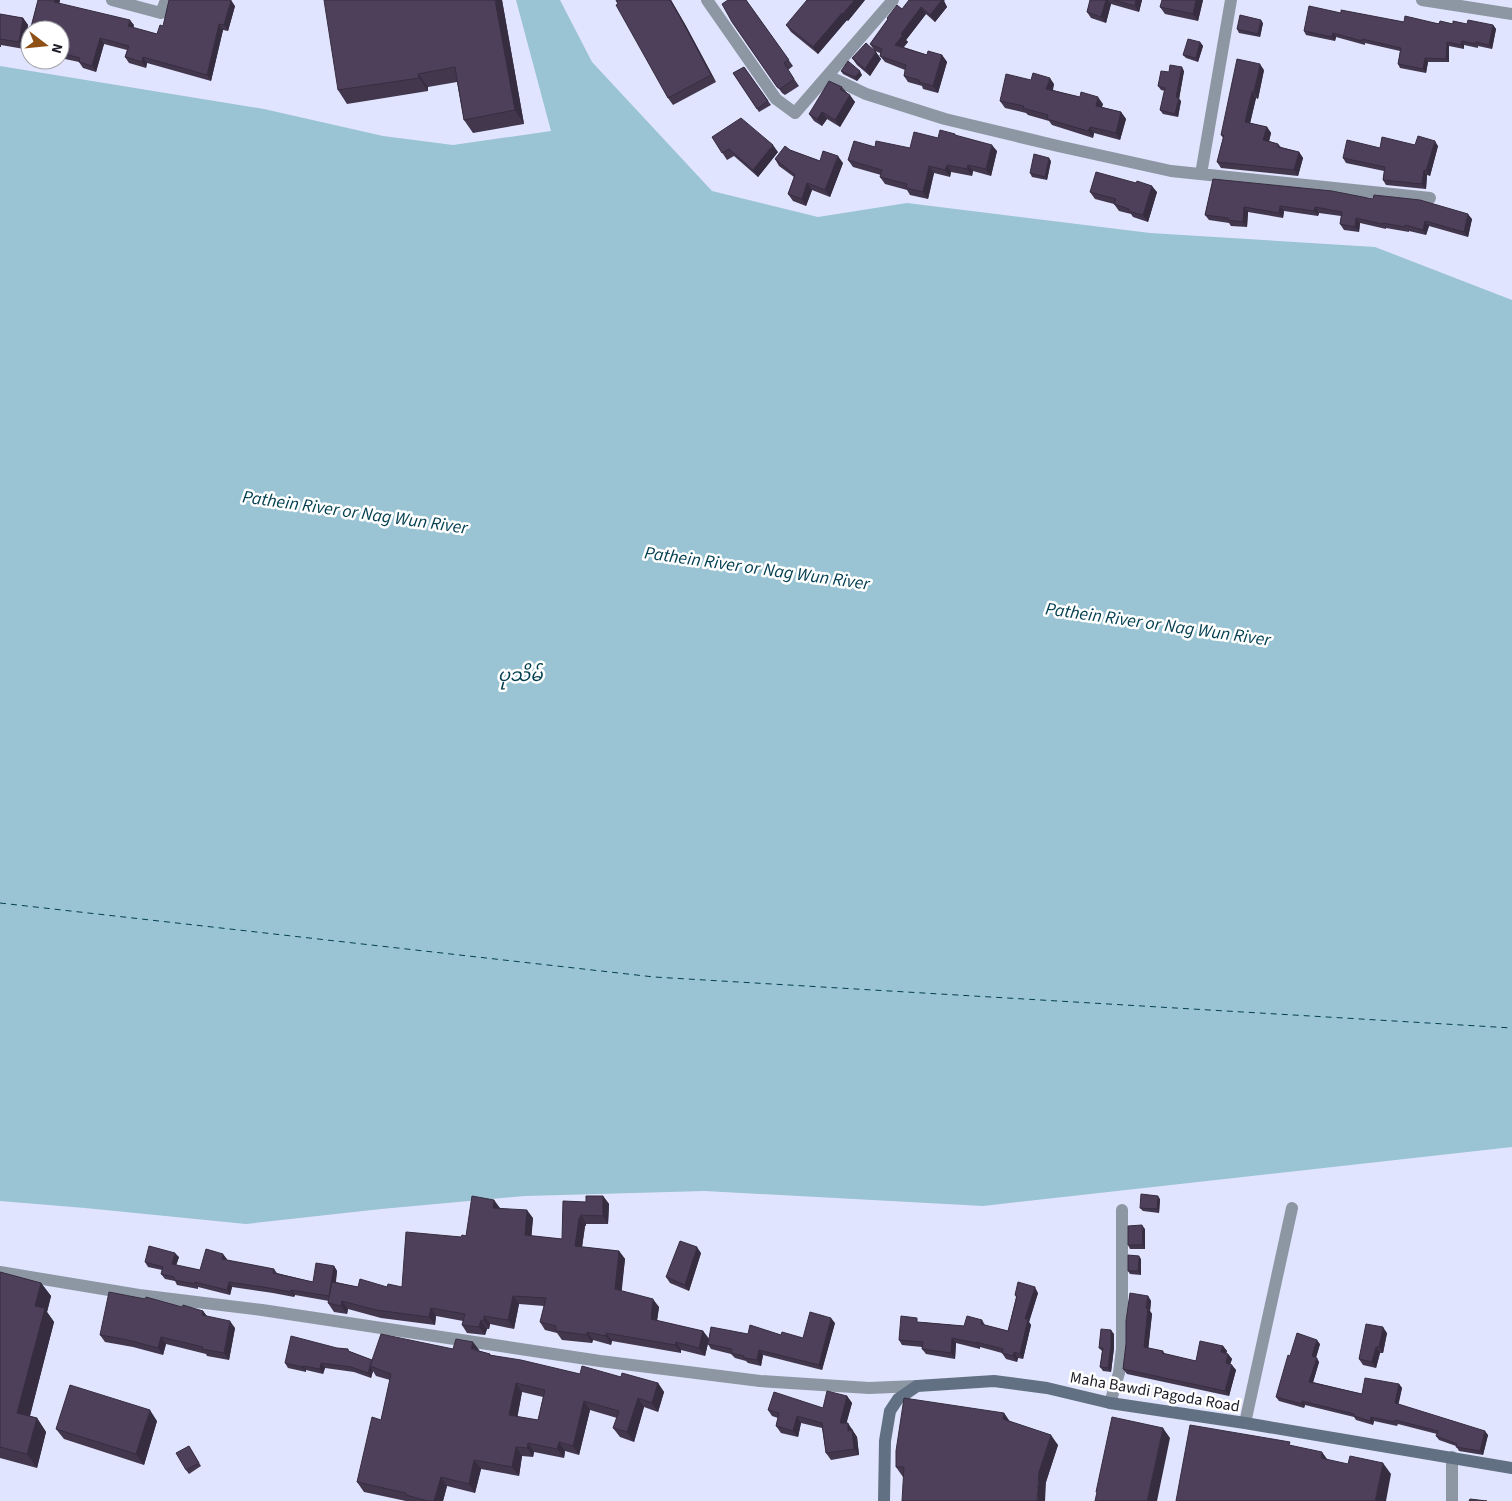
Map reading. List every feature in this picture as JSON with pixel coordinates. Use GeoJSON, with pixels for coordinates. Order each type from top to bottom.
{"type":"FeatureCollection","features":[{"type":"Feature","properties":{"kind":"street"},"geometry":{"type":"LineString","coordinates":[[112,0],[161,13],[166,0]]}},
{"type":"Feature","properties":{"kind":"street"},"geometry":{"type":"LineString","coordinates":[[707,0],[776,99],[795,114],[893,0]]}},
{"type":"Feature","properties":{"kind":"street"},"geometry":{"type":"LineString","coordinates":[[1201,174],[1231,0]]}},
{"type":"Feature","properties":{"kind":"street"},"geometry":{"type":"LineString","coordinates":[[1422,0],[1512,14]]}},
{"type":"Feature","properties":{"kind":"street"},"geometry":{"type":"LineString","coordinates":[[828,76],[866,94],[944,119],[1161,169],[1430,198]]}},
{"type":"Feature","properties":{"kind":"street"},"geometry":{"type":"LineString","coordinates":[[1245,1423],[1292,1208]]}},
{"type":"Feature","properties":{"kind":"street"},"geometry":{"type":"LineString","coordinates":[[1110,1403],[1119,1373],[1122,1348],[1122,1210]]}},
{"type":"Feature","properties":{"kind":"street"},"geometry":{"type":"LineString","coordinates":[[0,1272],[139,1295],[262,1310],[600,1361],[751,1380],[869,1388],[917,1386]]}},
{"type":"Feature","properties":{"kind":"street","name":"Maha Bawdi Pagoda Road"},"geometry":{"type":"LineString","coordinates":[[917,1386],[994,1381],[1047,1388],[1110,1403],[1512,1465]]}},
{"type":"Feature","properties":{"kind":"street"},"geometry":{"type":"LineString","coordinates":[[884,1501],[885,1441],[890,1411],[898,1399],[917,1386]]}},
{"type":"Feature","properties":{"kind":"street"},"geometry":{"type":"LineString","coordinates":[[1452,1457],[1452,1501]]}},
{"type":"Feature","properties":{"kind":"water","name":"ပုသိမ်"},"geometry":{"type":"Polygon","coordinates":[[[516,0],[560,0],[592,62],[712,191],[818,217],[907,203],[1150,233],[1375,247],[1512,300],[1512,1147],[983,1206],[705,1191],[525,1196],[246,1224],[0,1201],[0,66],[264,109],[383,136],[453,145],[551,131],[516,0]]]}},
{"type":"Feature","properties":{"kind":"building"},"geometry":{"type":"Polygon","coordinates":[[[38,0],[55,0],[54,2],[130,20],[128,26],[157,34],[160,25],[163,26],[169,0],[231,0],[224,25],[219,24],[207,75],[143,57],[142,62],[125,57],[129,46],[100,38],[92,66],[79,62],[80,58],[70,55],[70,20],[33,20],[38,0]]]}},
{"type":"Feature","properties":{"kind":"building"},"geometry":{"type":"Polygon","coordinates":[[[324,0],[495,0],[515,110],[464,120],[455,67],[418,74],[419,78],[338,90],[324,0]]]}},
{"type":"Feature","properties":{"kind":"building"},"geometry":{"type":"Polygon","coordinates":[[[616,0],[670,0],[711,75],[668,98],[616,5],[618,4],[616,0]]]}},
{"type":"Feature","properties":{"kind":"building"},"geometry":{"type":"Polygon","coordinates":[[[728,0],[746,0],[789,60],[784,63],[794,79],[780,89],[732,22],[722,4],[728,0]]]}},
{"type":"Feature","properties":{"kind":"building"},"geometry":{"type":"Polygon","coordinates":[[[807,0],[854,0],[813,47],[786,25],[807,0]]]}},
{"type":"Feature","properties":{"kind":"building"},"geometry":{"type":"Polygon","coordinates":[[[909,0],[942,0],[930,15],[921,7],[895,45],[927,55],[928,51],[942,55],[933,86],[904,76],[906,65],[880,56],[882,49],[870,44],[897,5],[902,9],[909,0]]]}},
{"type":"Feature","properties":{"kind":"building"},"geometry":{"type":"Polygon","coordinates":[[[1090,0],[1106,0],[1101,17],[1087,12],[1090,0]]]}},
{"type":"Feature","properties":{"kind":"building"},"geometry":{"type":"Polygon","coordinates":[[[1113,0],[1136,0],[1135,6],[1113,0]]]}},
{"type":"Feature","properties":{"kind":"building"},"geometry":{"type":"Polygon","coordinates":[[[1162,0],[1196,0],[1193,14],[1160,7],[1162,0]]]}},
{"type":"Feature","properties":{"kind":"building"},"geometry":{"type":"Polygon","coordinates":[[[1309,6],[1341,13],[1341,10],[1404,22],[1405,16],[1439,24],[1440,21],[1453,24],[1453,21],[1467,24],[1468,20],[1493,25],[1489,45],[1462,41],[1461,45],[1447,42],[1446,59],[1425,58],[1423,69],[1398,64],[1401,48],[1362,39],[1362,41],[1333,33],[1332,37],[1304,31],[1309,6]]]}},
{"type":"Feature","properties":{"kind":"building"},"geometry":{"type":"Polygon","coordinates":[[[0,14],[23,18],[20,20],[19,42],[0,39],[0,14]]]}},
{"type":"Feature","properties":{"kind":"building"},"geometry":{"type":"Polygon","coordinates":[[[1240,15],[1261,20],[1258,34],[1237,29],[1240,15]]]}},
{"type":"Feature","properties":{"kind":"building"},"geometry":{"type":"Polygon","coordinates":[[[1188,39],[1200,42],[1196,58],[1183,55],[1188,39]]]}},
{"type":"Feature","properties":{"kind":"building"},"geometry":{"type":"Polygon","coordinates":[[[866,43],[876,52],[865,69],[852,58],[866,43]]]}},
{"type":"Feature","properties":{"kind":"building"},"geometry":{"type":"Polygon","coordinates":[[[1237,59],[1260,64],[1245,122],[1267,127],[1263,140],[1278,144],[1278,147],[1299,152],[1294,170],[1217,162],[1224,135],[1221,135],[1237,59]]]}},
{"type":"Feature","properties":{"kind":"building"},"geometry":{"type":"Polygon","coordinates":[[[848,61],[860,71],[855,77],[841,71],[848,61]]]}},
{"type":"Feature","properties":{"kind":"building"},"geometry":{"type":"Polygon","coordinates":[[[1170,65],[1182,67],[1176,97],[1179,98],[1175,114],[1160,110],[1165,88],[1158,86],[1161,71],[1169,72],[1170,65]]]}},
{"type":"Feature","properties":{"kind":"building"},"geometry":{"type":"Polygon","coordinates":[[[744,67],[768,101],[757,109],[733,73],[744,67]]]}},
{"type":"Feature","properties":{"kind":"building"},"geometry":{"type":"Polygon","coordinates":[[[1033,73],[1050,78],[1046,89],[1080,97],[1081,92],[1098,97],[1096,106],[1121,112],[1116,133],[1090,127],[1088,131],[1047,119],[1048,115],[1023,108],[1024,106],[1000,101],[1006,74],[1031,80],[1033,73]]]}},
{"type":"Feature","properties":{"kind":"building"},"geometry":{"type":"Polygon","coordinates":[[[829,81],[842,87],[840,89],[850,95],[835,120],[822,112],[817,119],[809,114],[829,81]]]}},
{"type":"Feature","properties":{"kind":"building"},"geometry":{"type":"Polygon","coordinates":[[[741,118],[773,145],[753,170],[729,149],[722,153],[712,137],[741,118]]]}},
{"type":"Feature","properties":{"kind":"building"},"geometry":{"type":"Polygon","coordinates":[[[940,130],[992,145],[986,169],[968,165],[967,169],[947,165],[945,170],[929,166],[923,192],[906,188],[907,184],[880,177],[882,170],[848,160],[854,141],[875,147],[876,141],[910,148],[914,132],[938,138],[940,130]]]}},
{"type":"Feature","properties":{"kind":"building"},"geometry":{"type":"Polygon","coordinates":[[[1418,136],[1435,141],[1426,171],[1424,170],[1422,184],[1383,180],[1385,167],[1343,158],[1347,140],[1380,148],[1382,137],[1415,145],[1418,136]]]}},
{"type":"Feature","properties":{"kind":"building"},"geometry":{"type":"Polygon","coordinates":[[[785,146],[790,150],[820,161],[823,151],[838,156],[825,190],[807,183],[802,199],[788,194],[795,175],[775,159],[785,146]]]}},
{"type":"Feature","properties":{"kind":"building"},"geometry":{"type":"Polygon","coordinates":[[[1034,154],[1049,158],[1045,177],[1030,173],[1034,154]]]}},
{"type":"Feature","properties":{"kind":"building"},"geometry":{"type":"Polygon","coordinates":[[[1096,172],[1152,186],[1143,215],[1128,211],[1129,209],[1114,204],[1116,199],[1090,192],[1096,172]]]}},
{"type":"Feature","properties":{"kind":"building"},"geometry":{"type":"Polygon","coordinates":[[[1213,179],[1332,191],[1373,199],[1374,195],[1420,200],[1468,214],[1464,232],[1425,221],[1423,230],[1405,225],[1405,227],[1382,224],[1356,218],[1355,227],[1340,224],[1342,212],[1315,207],[1314,211],[1280,206],[1279,213],[1244,207],[1243,222],[1228,220],[1228,218],[1205,215],[1213,179]]]}},
{"type":"Feature","properties":{"kind":"building"},"geometry":{"type":"Polygon","coordinates":[[[1141,1194],[1158,1196],[1157,1209],[1140,1208],[1141,1194]]]}},
{"type":"Feature","properties":{"kind":"building"},"geometry":{"type":"Polygon","coordinates":[[[472,1196],[494,1200],[493,1208],[527,1210],[525,1235],[562,1239],[563,1201],[586,1202],[586,1196],[603,1196],[603,1216],[581,1215],[579,1218],[575,1246],[619,1251],[615,1289],[653,1299],[651,1319],[703,1331],[699,1348],[676,1342],[675,1345],[606,1333],[606,1336],[587,1332],[587,1335],[556,1331],[556,1326],[540,1322],[546,1298],[513,1296],[508,1320],[484,1316],[484,1321],[481,1320],[479,1327],[462,1325],[465,1314],[431,1308],[429,1317],[376,1310],[342,1301],[341,1306],[328,1303],[332,1282],[358,1287],[360,1279],[387,1287],[388,1284],[402,1287],[406,1232],[466,1236],[472,1196]]]}},
{"type":"Feature","properties":{"kind":"building"},"geometry":{"type":"Polygon","coordinates":[[[1142,1225],[1143,1245],[1128,1245],[1128,1226],[1142,1225]]]}},
{"type":"Feature","properties":{"kind":"building"},"geometry":{"type":"Polygon","coordinates":[[[680,1241],[697,1247],[685,1285],[666,1277],[680,1241]]]}},
{"type":"Feature","properties":{"kind":"building"},"geometry":{"type":"Polygon","coordinates":[[[149,1246],[175,1253],[172,1264],[200,1270],[206,1249],[223,1254],[222,1259],[274,1269],[273,1273],[313,1282],[316,1263],[334,1266],[329,1296],[229,1282],[227,1290],[195,1282],[195,1284],[174,1280],[174,1277],[161,1274],[163,1267],[145,1262],[149,1246]]]}},
{"type":"Feature","properties":{"kind":"building"},"geometry":{"type":"Polygon","coordinates":[[[1128,1255],[1139,1256],[1138,1271],[1128,1271],[1128,1255]]]}},
{"type":"Feature","properties":{"kind":"building"},"geometry":{"type":"Polygon","coordinates":[[[0,1272],[41,1283],[35,1306],[45,1308],[17,1413],[37,1418],[27,1454],[0,1447],[0,1272]]]}},
{"type":"Feature","properties":{"kind":"building"},"geometry":{"type":"Polygon","coordinates":[[[1018,1282],[1035,1287],[1025,1319],[1028,1319],[1020,1354],[1014,1352],[1013,1356],[1002,1353],[1003,1349],[952,1338],[951,1353],[922,1349],[923,1342],[899,1340],[901,1316],[917,1318],[917,1322],[964,1326],[967,1316],[982,1320],[981,1324],[1008,1331],[1017,1296],[1015,1295],[1018,1282]]]}},
{"type":"Feature","properties":{"kind":"building"},"geometry":{"type":"Polygon","coordinates":[[[109,1292],[145,1299],[146,1297],[182,1307],[183,1305],[203,1311],[202,1315],[230,1321],[224,1353],[202,1349],[203,1347],[161,1337],[158,1348],[100,1335],[109,1292]]]}},
{"type":"Feature","properties":{"kind":"building"},"geometry":{"type":"Polygon","coordinates":[[[1130,1293],[1148,1296],[1144,1347],[1196,1361],[1200,1341],[1223,1346],[1221,1352],[1228,1354],[1226,1363],[1232,1365],[1225,1391],[1123,1369],[1130,1293]]]}},
{"type":"Feature","properties":{"kind":"building"},"geometry":{"type":"Polygon","coordinates":[[[810,1312],[831,1318],[819,1365],[759,1350],[757,1360],[744,1358],[744,1356],[731,1353],[732,1349],[708,1344],[711,1327],[748,1334],[750,1325],[781,1335],[782,1332],[803,1338],[810,1312]]]}},
{"type":"Feature","properties":{"kind":"building"},"geometry":{"type":"Polygon","coordinates":[[[1366,1324],[1383,1327],[1379,1347],[1376,1347],[1372,1362],[1359,1359],[1366,1324]]]}},
{"type":"Feature","properties":{"kind":"building"},"geometry":{"type":"Polygon","coordinates":[[[1101,1329],[1111,1330],[1108,1368],[1100,1367],[1103,1348],[1099,1348],[1101,1329]]]}},
{"type":"Feature","properties":{"kind":"building"},"geometry":{"type":"Polygon","coordinates":[[[1297,1333],[1317,1340],[1312,1356],[1317,1358],[1309,1382],[1362,1394],[1365,1378],[1399,1384],[1395,1403],[1485,1431],[1480,1451],[1456,1447],[1457,1444],[1436,1436],[1438,1431],[1395,1420],[1394,1422],[1371,1417],[1370,1421],[1354,1416],[1354,1414],[1302,1401],[1302,1404],[1276,1397],[1288,1355],[1290,1356],[1297,1333]]]}},
{"type":"Feature","properties":{"kind":"building"},"geometry":{"type":"Polygon","coordinates":[[[381,1334],[453,1349],[456,1339],[473,1342],[471,1349],[489,1355],[521,1360],[580,1374],[582,1366],[621,1377],[622,1373],[658,1383],[652,1403],[638,1398],[627,1432],[613,1428],[619,1411],[584,1401],[573,1446],[559,1442],[557,1449],[528,1443],[527,1448],[516,1447],[512,1467],[474,1460],[469,1484],[441,1477],[434,1501],[427,1501],[406,1495],[406,1493],[357,1482],[372,1417],[381,1420],[391,1374],[370,1366],[381,1334]],[[516,1383],[509,1415],[538,1420],[545,1390],[516,1383]]]}},
{"type":"Feature","properties":{"kind":"building"},"geometry":{"type":"Polygon","coordinates":[[[291,1336],[348,1349],[348,1351],[372,1360],[368,1373],[351,1367],[321,1363],[320,1369],[285,1363],[291,1336]]]}},
{"type":"Feature","properties":{"kind":"building"},"geometry":{"type":"Polygon","coordinates":[[[70,1385],[150,1410],[136,1454],[56,1429],[70,1385]]]}},
{"type":"Feature","properties":{"kind":"building"},"geometry":{"type":"Polygon","coordinates":[[[827,1391],[847,1396],[840,1423],[848,1423],[848,1431],[852,1430],[854,1449],[826,1453],[822,1423],[797,1416],[793,1431],[776,1426],[779,1413],[768,1410],[774,1392],[823,1408],[827,1391]]]}},
{"type":"Feature","properties":{"kind":"building"},"geometry":{"type":"Polygon","coordinates":[[[904,1398],[1004,1413],[1003,1419],[1051,1435],[1039,1472],[1037,1501],[902,1501],[904,1467],[896,1467],[896,1451],[904,1398]]]}},
{"type":"Feature","properties":{"kind":"building"},"geometry":{"type":"Polygon","coordinates":[[[1112,1417],[1163,1428],[1147,1501],[1095,1501],[1112,1417]]]}},
{"type":"Feature","properties":{"kind":"building"},"geometry":{"type":"Polygon","coordinates":[[[1190,1425],[1290,1442],[1289,1445],[1322,1452],[1321,1458],[1348,1464],[1350,1456],[1383,1463],[1375,1501],[1176,1501],[1190,1425]]]}},
{"type":"Feature","properties":{"kind":"building"},"geometry":{"type":"Polygon","coordinates":[[[189,1446],[199,1463],[186,1470],[176,1453],[189,1446]]]}},
{"type":"Feature","properties":{"kind":"building"},"geometry":{"type":"Polygon","coordinates":[[[1470,1499],[1487,1501],[1469,1501],[1470,1499]]]}},
{"type":"Feature","properties":{"kind":"ferry route"},"geometry":{"type":"LineString","coordinates":[[0,903],[654,977],[1512,1028]]}},
{"type":"Feature","properties":{"kind":"water label","name":"Pathein River or Nag Wun River"},"geometry":{"type":"Point","coordinates":[355,512]}},
{"type":"Feature","properties":{"kind":"water label","name":"Pathein River or Nag Wun River"},"geometry":{"type":"Point","coordinates":[757,568]}},
{"type":"Feature","properties":{"kind":"water label","name":"Pathein River or Nag Wun River"},"geometry":{"type":"Point","coordinates":[1158,624]}}]}
